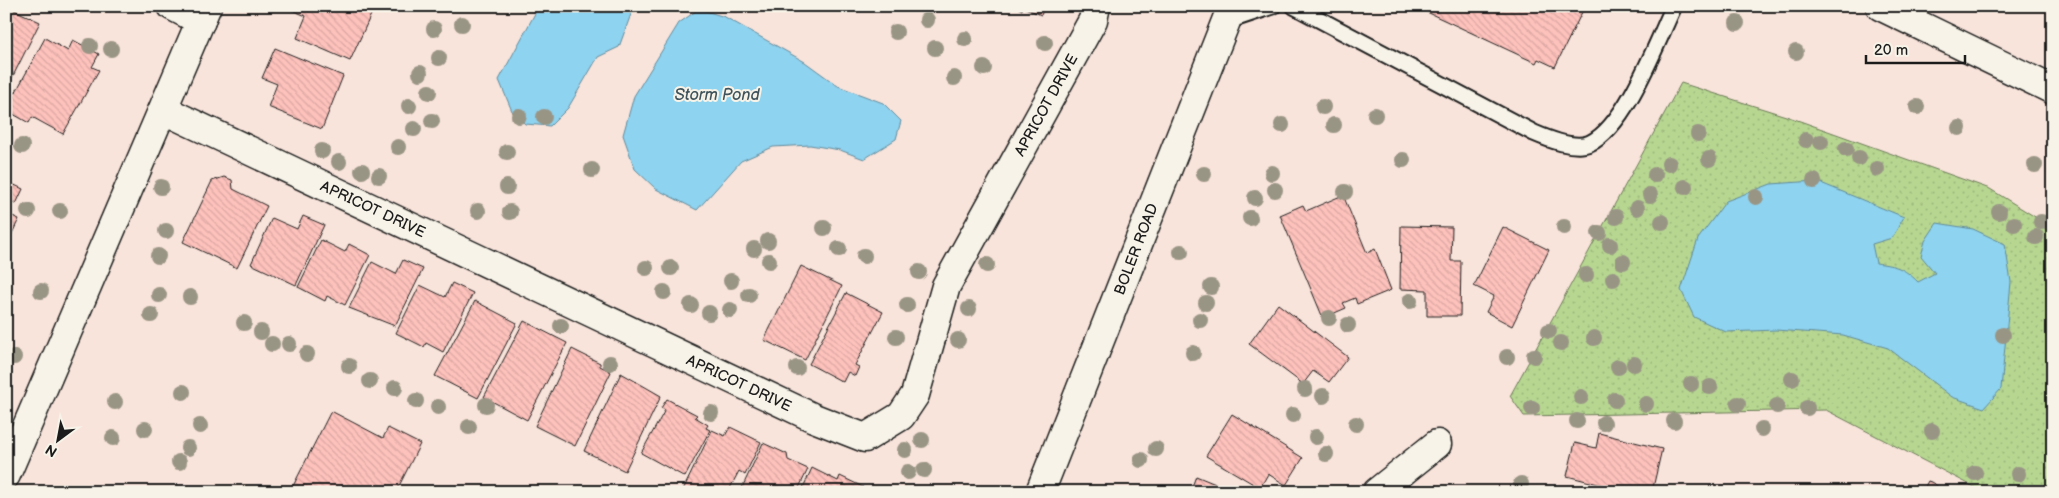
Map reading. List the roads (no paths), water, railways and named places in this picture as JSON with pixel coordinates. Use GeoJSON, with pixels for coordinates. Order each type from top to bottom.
{"type":"FeatureCollection","features":[{"type":"Feature","properties":{"kind":"street"},"geometry":{"type":"LineString","coordinates":[[6,475],[204,14],[172,6]]}},
{"type":"Feature","properties":{"kind":"street","name":"APRICOT DRIVE"},"geometry":{"type":"LineString","coordinates":[[164,110],[814,418],[865,438],[901,416],[915,395],[946,286],[1093,20],[1096,6]]}},
{"type":"Feature","properties":{"kind":"street"},"geometry":{"type":"LineString","coordinates":[[1880,6],[2053,90]]}},
{"type":"Feature","properties":{"kind":"street","name":"BOLER ROAD"},"geometry":{"type":"LineString","coordinates":[[1040,492],[1228,14]]}},
{"type":"Feature","properties":{"kind":"street"},"geometry":{"type":"LineString","coordinates":[[1377,492],[1437,444]]}},
{"type":"Feature","properties":{"kind":"lane"},"geometry":{"type":"LineString","coordinates":[[1228,14],[1273,6]]}},
{"type":"Feature","properties":{"kind":"lane"},"geometry":{"type":"LineString","coordinates":[[1294,6],[1534,133],[1559,143],[1588,144],[1605,132],[1628,103],[1674,6]]}},
{"type":"Feature","properties":{"kind":"water"},"geometry":{"type":"Polygon","coordinates":[[[539,6],[634,6],[619,47],[598,57],[568,108],[550,126],[525,124],[512,111],[499,80],[539,6]]]}},
{"type":"Feature","properties":{"kind":"water","name":"Storm Pond"},"geometry":{"type":"Polygon","coordinates":[[[699,9],[725,17],[805,62],[838,86],[883,103],[901,121],[896,139],[864,159],[840,150],[810,145],[773,147],[741,161],[697,210],[656,189],[635,169],[623,135],[634,96],[679,23],[699,9]]]}},
{"type":"Feature","properties":{"kind":"water"},"geometry":{"type":"Polygon","coordinates":[[[1816,181],[1904,217],[1892,238],[1872,244],[1876,263],[1899,268],[1918,282],[1935,273],[1921,256],[1925,241],[1937,223],[1973,229],[2005,244],[2011,282],[2001,389],[1984,408],[1952,397],[1888,348],[1843,335],[1776,330],[1726,332],[1694,317],[1681,290],[1698,239],[1726,201],[1771,184],[1816,181]]]}}]}
